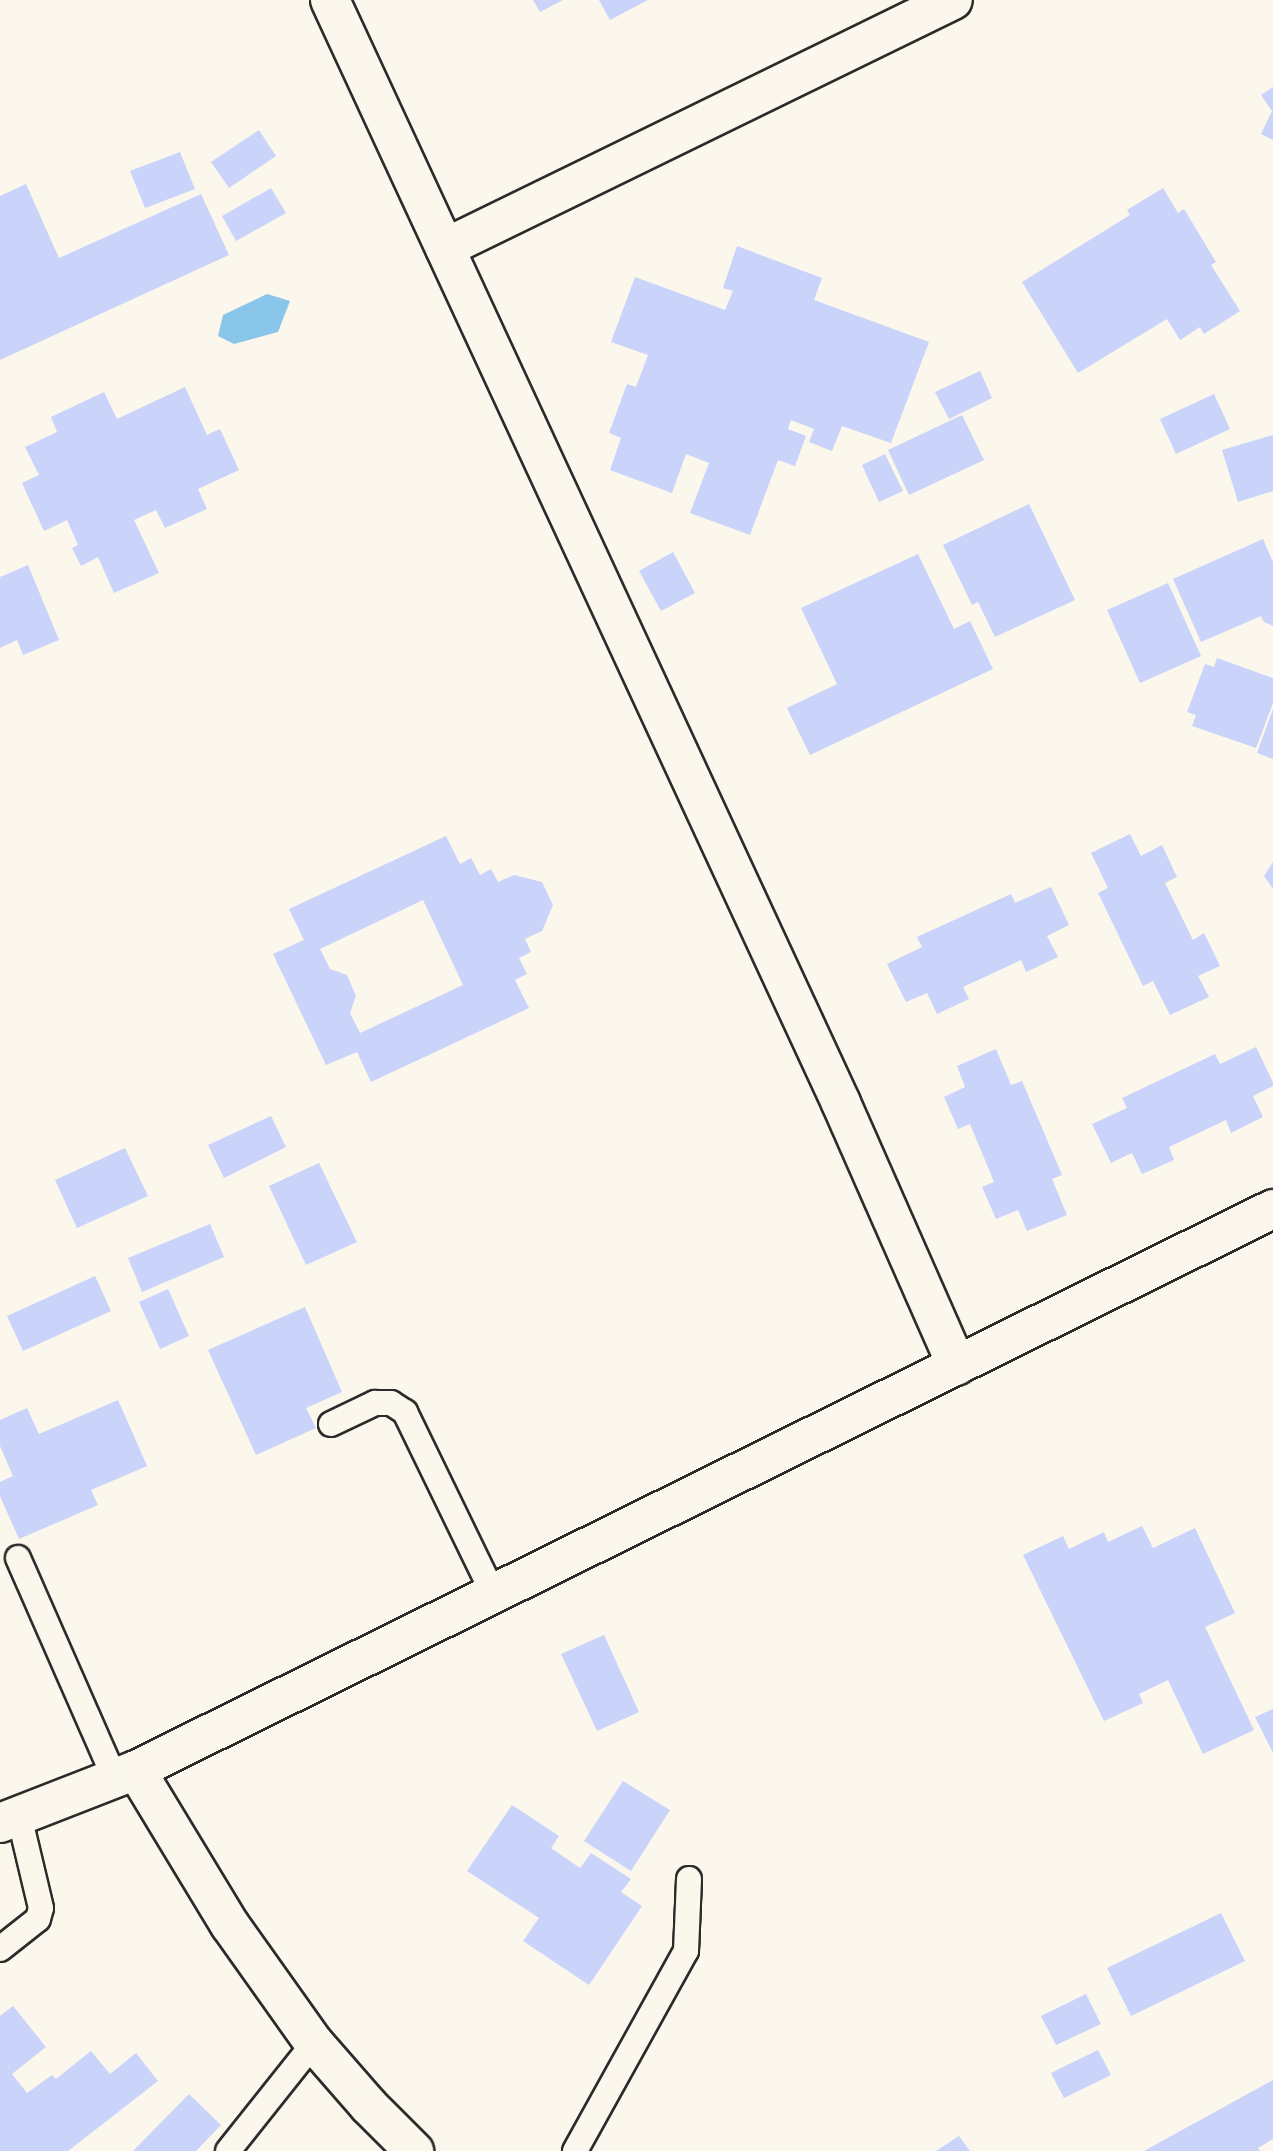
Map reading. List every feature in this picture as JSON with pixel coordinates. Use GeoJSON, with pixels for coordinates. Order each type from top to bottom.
{"type":"FeatureCollection","features":[{"type":"Feature","properties":{"kind":"street"},"geometry":{"type":"LineString","coordinates":[[330,0],[818,1053],[957,1366]]}},
{"type":"Feature","properties":{"kind":"street"},"geometry":{"type":"LineString","coordinates":[[445,248],[953,0]]}},
{"type":"Feature","properties":{"kind":"street"},"geometry":{"type":"LineString","coordinates":[[9,1820],[125,1774],[1273,1209]]}},
{"type":"Feature","properties":{"kind":"street"},"geometry":{"type":"LineString","coordinates":[[125,1774],[314,2043],[369,2106],[414,2151]]}},
{"type":"Feature","properties":{"kind":"lane"},"geometry":{"type":"LineString","coordinates":[[331,1424],[375,1403],[391,1403],[405,1412],[493,1593]]}},
{"type":"Feature","properties":{"kind":"lane"},"geometry":{"type":"LineString","coordinates":[[18,1558],[125,1774]]}},
{"type":"Feature","properties":{"kind":"lane"},"geometry":{"type":"LineString","coordinates":[[0,1949],[38,1919],[41,1908],[9,1820]]}},
{"type":"Feature","properties":{"kind":"lane"},"geometry":{"type":"LineString","coordinates":[[575,2151],[686,1951],[689,1880]]}},
{"type":"Feature","properties":{"kind":"lane"},"geometry":{"type":"LineString","coordinates":[[228,2151],[314,2043]]}},
{"type":"Feature","properties":{"kind":"water"},"geometry":{"type":"Polygon","coordinates":[[[267,294],[290,301],[278,332],[234,344],[218,336],[223,315],[267,294]]]}},
{"type":"Feature","properties":{"kind":"building"},"geometry":{"type":"Polygon","coordinates":[[[533,0],[563,0],[540,12],[533,0]]]}},
{"type":"Feature","properties":{"kind":"building"},"geometry":{"type":"Polygon","coordinates":[[[599,0],[648,0],[610,20],[599,0]]]}},
{"type":"Feature","properties":{"kind":"building"},"geometry":{"type":"Polygon","coordinates":[[[1273,87],[1273,140],[1261,134],[1272,111],[1261,95],[1273,87]]]}},
{"type":"Feature","properties":{"kind":"building"},"geometry":{"type":"Polygon","coordinates":[[[259,130],[276,156],[229,188],[211,162],[259,130]]]}},
{"type":"Feature","properties":{"kind":"building"},"geometry":{"type":"Polygon","coordinates":[[[180,152],[195,189],[145,208],[130,171],[180,152]]]}},
{"type":"Feature","properties":{"kind":"building"},"geometry":{"type":"Polygon","coordinates":[[[26,184],[59,258],[201,194],[229,255],[0,360],[0,196],[26,184]]]}},
{"type":"Feature","properties":{"kind":"building"},"geometry":{"type":"Polygon","coordinates":[[[271,188],[286,213],[236,241],[222,216],[271,188]]]}},
{"type":"Feature","properties":{"kind":"building"},"geometry":{"type":"Polygon","coordinates":[[[1163,188],[1178,213],[1184,209],[1216,262],[1211,265],[1240,311],[1204,334],[1200,327],[1180,340],[1167,319],[1078,373],[1022,282],[1130,215],[1127,210],[1163,188]]]}},
{"type":"Feature","properties":{"kind":"building"},"geometry":{"type":"Polygon","coordinates":[[[737,246],[822,278],[814,300],[929,342],[891,443],[842,426],[832,451],[809,442],[814,429],[791,420],[788,429],[806,436],[795,466],[778,460],[750,535],[690,513],[709,463],[686,454],[672,493],[610,470],[621,438],[609,433],[627,384],[636,387],[648,355],[611,342],[635,277],[725,310],[733,291],[723,288],[737,246]]]}},
{"type":"Feature","properties":{"kind":"building"},"geometry":{"type":"Polygon","coordinates":[[[980,371],[992,398],[949,419],[935,392],[980,371]]]}},
{"type":"Feature","properties":{"kind":"building"},"geometry":{"type":"Polygon","coordinates":[[[185,387],[207,435],[220,429],[239,470],[198,489],[207,509],[165,528],[156,510],[134,520],[159,573],[114,593],[98,557],[81,566],[72,548],[78,545],[67,520],[44,531],[22,483],[39,475],[25,447],[57,432],[51,417],[104,392],[117,419],[185,387]]]}},
{"type":"Feature","properties":{"kind":"building"},"geometry":{"type":"Polygon","coordinates":[[[1214,394],[1230,429],[1176,454],[1160,419],[1214,394]]]}},
{"type":"Feature","properties":{"kind":"building"},"geometry":{"type":"Polygon","coordinates":[[[962,415],[984,460],[909,495],[888,450],[962,415]]]}},
{"type":"Feature","properties":{"kind":"building"},"geometry":{"type":"Polygon","coordinates":[[[1273,435],[1273,491],[1238,502],[1222,450],[1273,435]]]}},
{"type":"Feature","properties":{"kind":"building"},"geometry":{"type":"Polygon","coordinates":[[[885,454],[903,491],[879,502],[862,465],[885,454]]]}},
{"type":"Feature","properties":{"kind":"building"},"geometry":{"type":"Polygon","coordinates":[[[1029,504],[1075,600],[995,637],[978,602],[972,605],[943,545],[1029,504]]]}},
{"type":"Feature","properties":{"kind":"building"},"geometry":{"type":"Polygon","coordinates":[[[1263,539],[1273,562],[1273,626],[1264,622],[1261,616],[1201,642],[1173,579],[1263,539]]]}},
{"type":"Feature","properties":{"kind":"building"},"geometry":{"type":"Polygon","coordinates":[[[673,552],[695,593],[661,611],[639,571],[673,552]]]}},
{"type":"Feature","properties":{"kind":"building"},"geometry":{"type":"Polygon","coordinates":[[[918,554],[954,629],[970,621],[993,669],[810,755],[787,708],[837,684],[801,608],[918,554]]]}},
{"type":"Feature","properties":{"kind":"building"},"geometry":{"type":"Polygon","coordinates":[[[28,565],[59,640],[23,655],[17,640],[0,648],[0,577],[28,565]]]}},
{"type":"Feature","properties":{"kind":"building"},"geometry":{"type":"Polygon","coordinates":[[[1168,583],[1201,656],[1140,683],[1107,610],[1168,583]]]}},
{"type":"Feature","properties":{"kind":"building"},"geometry":{"type":"Polygon","coordinates":[[[1217,658],[1273,678],[1273,703],[1256,748],[1192,726],[1196,715],[1187,712],[1205,664],[1214,667],[1217,658]]]}},
{"type":"Feature","properties":{"kind":"building"},"geometry":{"type":"Polygon","coordinates":[[[1273,709],[1273,759],[1257,753],[1273,709]]]}},
{"type":"Feature","properties":{"kind":"building"},"geometry":{"type":"Polygon","coordinates":[[[1130,834],[1141,856],[1162,845],[1177,877],[1165,883],[1193,940],[1204,933],[1220,966],[1198,976],[1209,997],[1170,1015],[1153,981],[1143,986],[1098,893],[1108,888],[1091,853],[1130,834]]]}},
{"type":"Feature","properties":{"kind":"building"},"geometry":{"type":"Polygon","coordinates":[[[446,836],[460,864],[471,858],[480,875],[491,869],[498,882],[514,875],[542,882],[553,905],[542,931],[525,939],[531,952],[519,958],[527,974],[515,980],[529,1008],[371,1082],[357,1052],[326,1065],[273,954],[304,940],[289,909],[446,836]],[[423,900],[320,949],[330,969],[347,975],[356,996],[350,1013],[360,1033],[463,985],[423,900]]]}},
{"type":"Feature","properties":{"kind":"building"},"geometry":{"type":"Polygon","coordinates":[[[1273,862],[1273,889],[1264,876],[1273,862]]]}},
{"type":"Feature","properties":{"kind":"building"},"geometry":{"type":"Polygon","coordinates":[[[1051,887],[1069,925],[1047,936],[1058,957],[1026,972],[1021,960],[963,987],[969,999],[937,1014],[927,993],[906,1002],[887,964],[922,947],[917,937],[1011,894],[1015,903],[1051,887]]]}},
{"type":"Feature","properties":{"kind":"building"},"geometry":{"type":"Polygon","coordinates":[[[1256,1047],[1273,1082],[1273,1086],[1253,1096],[1263,1117],[1231,1133],[1226,1120],[1169,1147],[1174,1160],[1142,1174],[1132,1153],[1111,1163],[1092,1124],[1127,1108],[1122,1098],[1215,1054],[1220,1064],[1256,1047]]]}},
{"type":"Feature","properties":{"kind":"building"},"geometry":{"type":"Polygon","coordinates":[[[996,1049],[1011,1085],[1022,1081],[1062,1175],[1052,1179],[1067,1215],[1027,1231],[1018,1210],[996,1219],[982,1187],[994,1182],[970,1124],[958,1129],[944,1097],[965,1087],[957,1066],[996,1049]]]}},
{"type":"Feature","properties":{"kind":"building"},"geometry":{"type":"Polygon","coordinates":[[[271,1116],[286,1147],[224,1178],[208,1145],[271,1116]]]}},
{"type":"Feature","properties":{"kind":"building"},"geometry":{"type":"Polygon","coordinates":[[[125,1148],[148,1196],[77,1228],[55,1180],[125,1148]]]}},
{"type":"Feature","properties":{"kind":"building"},"geometry":{"type":"Polygon","coordinates":[[[319,1163],[357,1242],[306,1265],[269,1186],[319,1163]]]}},
{"type":"Feature","properties":{"kind":"building"},"geometry":{"type":"Polygon","coordinates":[[[210,1224],[224,1257],[142,1292],[128,1258],[210,1224]]]}},
{"type":"Feature","properties":{"kind":"building"},"geometry":{"type":"Polygon","coordinates":[[[95,1276],[111,1311],[23,1351],[7,1316],[95,1276]]]}},
{"type":"Feature","properties":{"kind":"building"},"geometry":{"type":"Polygon","coordinates":[[[168,1289],[189,1336],[160,1349],[139,1302],[168,1289]]]}},
{"type":"Feature","properties":{"kind":"building"},"geometry":{"type":"Polygon","coordinates":[[[305,1307],[342,1392],[306,1408],[316,1428],[256,1455],[208,1350],[305,1307]]]}},
{"type":"Feature","properties":{"kind":"building"},"geometry":{"type":"Polygon","coordinates":[[[118,1400],[147,1466],[91,1490],[98,1505],[19,1539],[0,1496],[0,1482],[13,1476],[0,1446],[0,1420],[27,1408],[39,1434],[118,1400]]]}},
{"type":"Feature","properties":{"kind":"building"},"geometry":{"type":"Polygon","coordinates":[[[1142,1526],[1153,1548],[1195,1528],[1235,1613],[1205,1627],[1254,1730],[1203,1754],[1168,1680],[1139,1694],[1143,1703],[1104,1721],[1023,1555],[1063,1536],[1069,1549],[1104,1532],[1108,1542],[1142,1526]]]}},
{"type":"Feature","properties":{"kind":"building"},"geometry":{"type":"Polygon","coordinates":[[[604,1635],[639,1712],[597,1731],[561,1654],[604,1635]]]}},
{"type":"Feature","properties":{"kind":"building"},"geometry":{"type":"Polygon","coordinates":[[[1273,1709],[1273,1753],[1255,1717],[1273,1709]]]}},
{"type":"Feature","properties":{"kind":"building"},"geometry":{"type":"Polygon","coordinates":[[[623,1781],[670,1810],[631,1871],[584,1841],[623,1781]]]}},
{"type":"Feature","properties":{"kind":"building"},"geometry":{"type":"Polygon","coordinates":[[[512,1805],[559,1836],[551,1848],[580,1868],[591,1853],[631,1879],[621,1892],[642,1906],[589,1985],[523,1941],[539,1918],[467,1871],[512,1805]]]}},
{"type":"Feature","properties":{"kind":"building"},"geometry":{"type":"Polygon","coordinates":[[[1221,1913],[1245,1961],[1131,2016],[1107,1968],[1221,1913]]]}},
{"type":"Feature","properties":{"kind":"building"},"geometry":{"type":"Polygon","coordinates":[[[1086,1994],[1101,2024],[1056,2045],[1041,2016],[1086,1994]]]}},
{"type":"Feature","properties":{"kind":"building"},"geometry":{"type":"Polygon","coordinates":[[[13,2006],[46,2047],[12,2074],[27,2093],[52,2075],[56,2079],[91,2051],[110,2074],[136,2053],[158,2081],[68,2151],[0,2151],[0,2016],[13,2006]]]}},
{"type":"Feature","properties":{"kind":"building"},"geometry":{"type":"Polygon","coordinates":[[[1098,2050],[1111,2075],[1064,2098],[1051,2073],[1098,2050]]]}},
{"type":"Feature","properties":{"kind":"building"},"geometry":{"type":"Polygon","coordinates":[[[1273,2080],[1273,2139],[1258,2148],[1260,2151],[1144,2151],[1273,2080]]]}},
{"type":"Feature","properties":{"kind":"building"},"geometry":{"type":"Polygon","coordinates":[[[189,2094],[221,2125],[196,2151],[133,2151],[189,2094]]]}},
{"type":"Feature","properties":{"kind":"building"},"geometry":{"type":"Polygon","coordinates":[[[959,2136],[970,2151],[936,2151],[959,2136]]]}}]}
